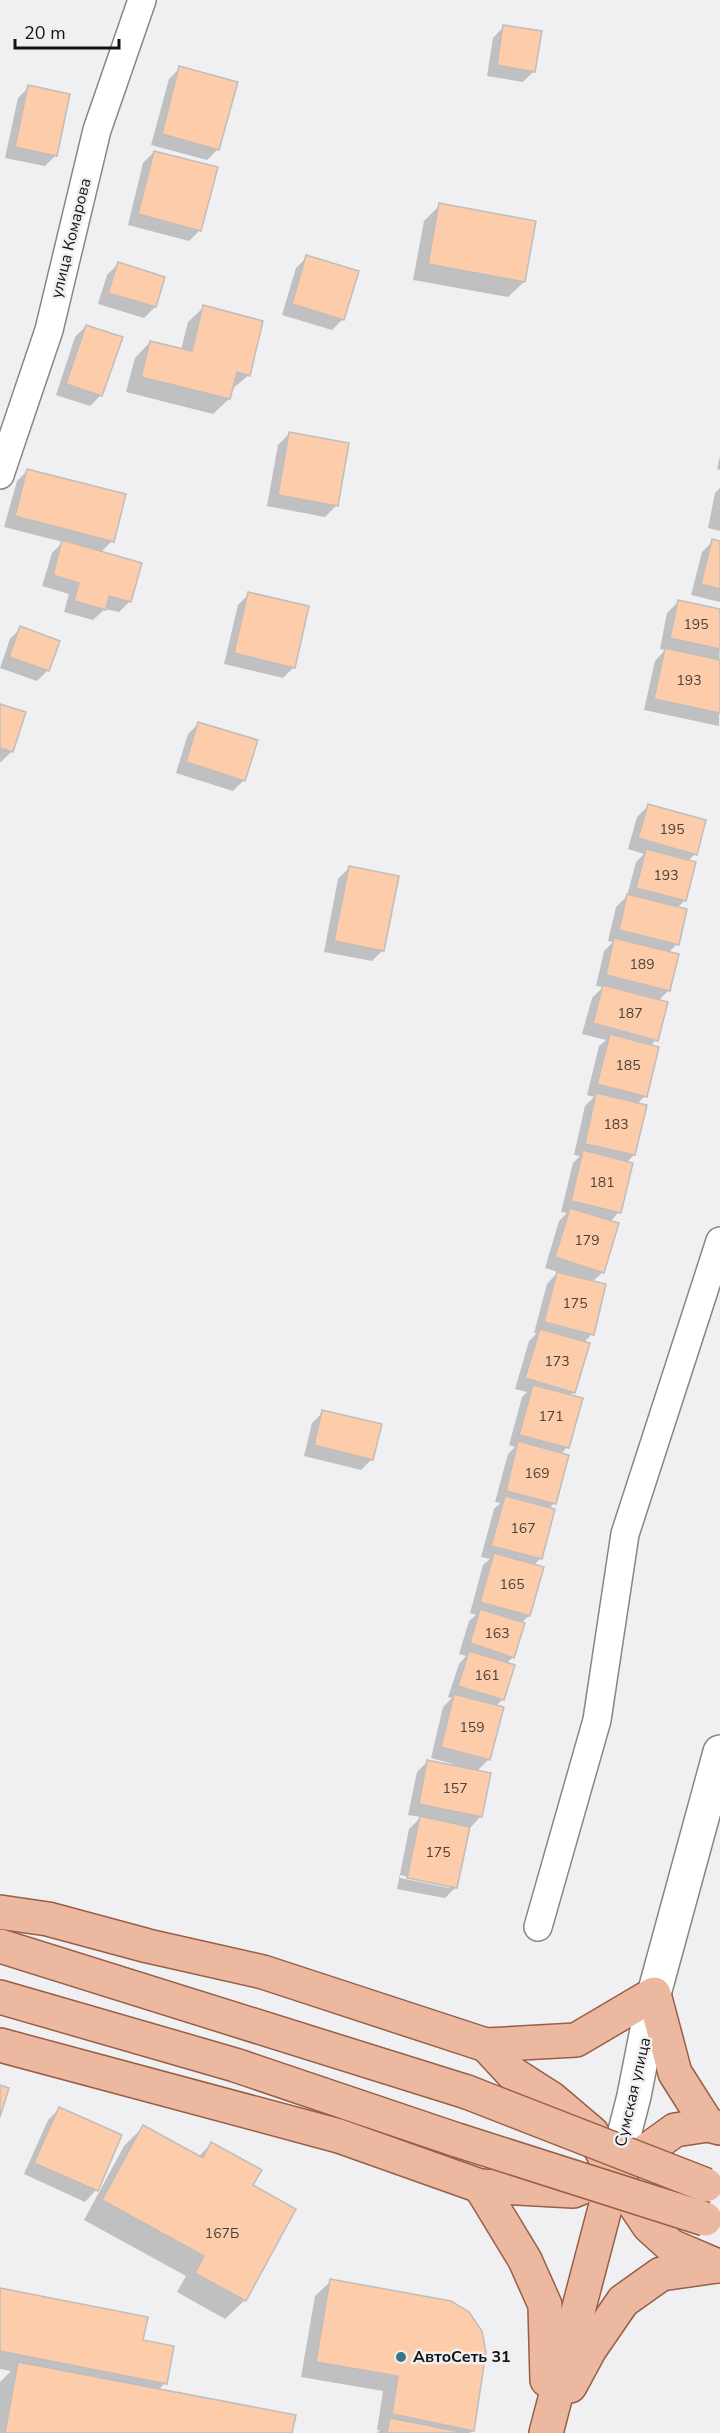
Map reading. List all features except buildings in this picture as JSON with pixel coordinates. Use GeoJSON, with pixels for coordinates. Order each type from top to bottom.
{"type":"FeatureCollection","features":[{"type":"Feature","properties":{"kind":"main road","name":"Сумская улица"},"geometry":{"type":"LineString","coordinates":[[547,2430],[634,2096],[654,1994],[720,1752]]}},
{"type":"Feature","properties":{"kind":"main road"},"geometry":{"type":"LineString","coordinates":[[0,1911],[48,1919],[148,1946],[262,1972],[486,2045],[576,2040],[654,1994],[675,2073],[714,2127]]}},
{"type":"Feature","properties":{"kind":"main road"},"geometry":{"type":"LineString","coordinates":[[0,1946],[467,2092],[720,2188]]}},
{"type":"Feature","properties":{"kind":"main road"},"geometry":{"type":"LineString","coordinates":[[0,1997],[235,2065],[457,2140],[720,2223]]}},
{"type":"Feature","properties":{"kind":"main road"},"geometry":{"type":"LineString","coordinates":[[0,2045],[339,2136],[480,2186],[573,2191],[614,2174],[675,2130],[714,2127]]}},
{"type":"Feature","properties":{"kind":"main road"},"geometry":{"type":"LineString","coordinates":[[486,2045],[513,2074],[552,2098],[592,2133],[614,2174],[648,2226],[671,2247],[719,2266]]}},
{"type":"Feature","properties":{"kind":"main road"},"geometry":{"type":"LineString","coordinates":[[480,2186],[525,2260],[545,2305],[547,2430]]}},
{"type":"Feature","properties":{"kind":"main road"},"geometry":{"type":"LineString","coordinates":[[547,2430],[590,2349],[623,2301],[661,2274],[719,2266]]}},
{"type":"Feature","properties":{"kind":"street","name":"улица Комарова"},"geometry":{"type":"LineString","coordinates":[[0,476],[48,330],[98,130],[142,0]]}},
{"type":"Feature","properties":{"kind":"street"},"geometry":{"type":"LineString","coordinates":[[538,1927],[597,1720],[625,1534],[720,1241]]}},
{"type":"Feature","properties":{"kind":"place","name":"АвтоСеть 31"},"geometry":{"type":"Point","coordinates":[401,2357]}}]}
